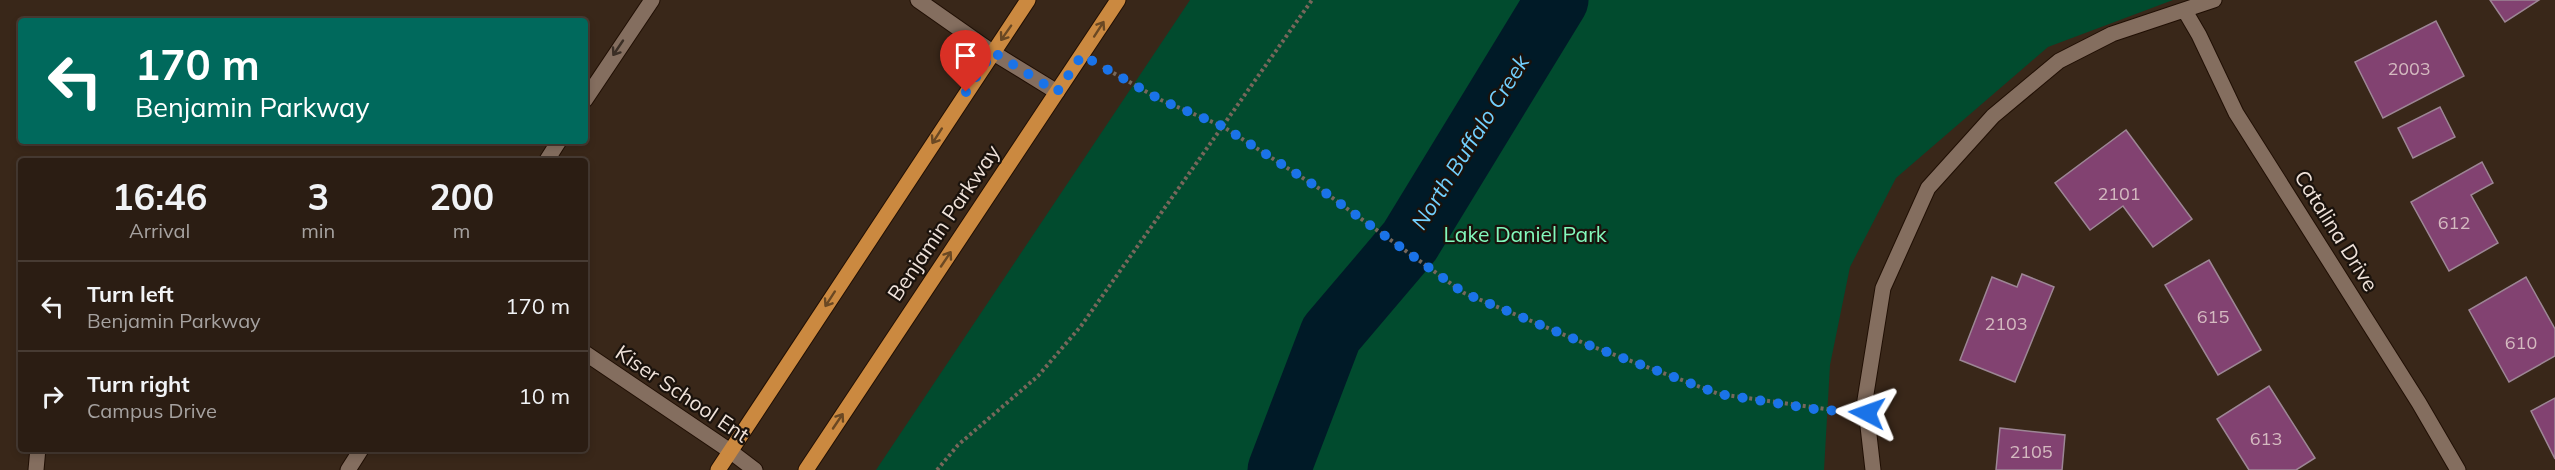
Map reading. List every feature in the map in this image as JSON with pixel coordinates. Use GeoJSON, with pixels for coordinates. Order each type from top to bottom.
{"type":"FeatureCollection","features":[{"type":"Feature","properties":{"kind":"main road"},"geometry":{"type":"LineString","coordinates":[[718,470],[1028,0]]}},
{"type":"Feature","properties":{"kind":"main road","name":"Benjamin Parkway"},"geometry":{"type":"LineString","coordinates":[[806,470],[1118,0]]}},
{"type":"Feature","properties":{"kind":"street"},"geometry":{"type":"LineString","coordinates":[[588,96],[652,0]]}},
{"type":"Feature","properties":{"kind":"street"},"geometry":{"type":"LineString","coordinates":[[918,0],[993,52],[1057,92]]}},
{"type":"Feature","properties":{"kind":"street"},"geometry":{"type":"LineString","coordinates":[[1873,470],[1865,400],[1883,288],[1928,188],[1993,116],[2059,61],[2112,34],[2214,0]]}},
{"type":"Feature","properties":{"kind":"street","name":"Catalina Drive"},"geometry":{"type":"LineString","coordinates":[[2185,11],[2236,113],[2419,402],[2458,470]]}},
{"type":"Feature","properties":{"kind":"street"},"geometry":{"type":"LineString","coordinates":[[548,158],[557,144]]}},
{"type":"Feature","properties":{"kind":"street","name":"Kiser School Ent"},"geometry":{"type":"LineString","coordinates":[[588,355],[755,470]]}},
{"type":"Feature","properties":{"kind":"street"},"geometry":{"type":"LineString","coordinates":[[36,470],[38,452]]}},
{"type":"Feature","properties":{"kind":"street"},"geometry":{"type":"LineString","coordinates":[[348,470],[359,452]]}},
{"type":"Feature","properties":{"kind":"path"},"geometry":{"type":"LineString","coordinates":[[937,470],[958,445],[1038,376],[1081,326],[1312,0]]}},
{"type":"Feature","properties":{"kind":"path"},"geometry":{"type":"LineString","coordinates":[[1082,55],[1161,100],[1222,126],[1320,189],[1464,293],[1591,346],[1719,394],[1813,409],[1867,413]]}},
{"type":"Feature","properties":{"kind":"green space","name":"Lake Daniel Park"},"geometry":{"type":"Polygon","coordinates":[[[1190,0],[2173,0],[2048,47],[1896,178],[1850,267],[1830,365],[1824,470],[876,470],[1190,0]]]}},
{"type":"Feature","properties":{"kind":"building"},"geometry":{"type":"Polygon","coordinates":[[[2490,0],[2539,0],[2505,22],[2490,0]]]}},
{"type":"Feature","properties":{"kind":"building"},"geometry":{"type":"Polygon","coordinates":[[[2436,21],[2464,76],[2383,118],[2355,62],[2436,21]]]}},
{"type":"Feature","properties":{"kind":"building"},"geometry":{"type":"Polygon","coordinates":[[[2440,107],[2455,137],[2413,158],[2398,128],[2440,107]]]}},
{"type":"Feature","properties":{"kind":"building"},"geometry":{"type":"Polygon","coordinates":[[[2126,130],[2192,219],[2153,247],[2123,206],[2090,230],[2055,183],[2126,130]]]}},
{"type":"Feature","properties":{"kind":"building"},"geometry":{"type":"Polygon","coordinates":[[[2482,162],[2493,183],[2471,195],[2498,243],[2449,271],[2411,202],[2482,162]]]}},
{"type":"Feature","properties":{"kind":"building"},"geometry":{"type":"Polygon","coordinates":[[[2209,260],[2261,350],[2218,375],[2165,285],[2209,260]]]}},
{"type":"Feature","properties":{"kind":"building"},"geometry":{"type":"Polygon","coordinates":[[[2022,274],[2054,287],[2015,382],[1960,360],[1992,277],[2017,287],[2022,274]]]}},
{"type":"Feature","properties":{"kind":"building"},"geometry":{"type":"Polygon","coordinates":[[[2526,277],[2555,329],[2555,356],[2509,382],[2469,310],[2526,277]]]}},
{"type":"Feature","properties":{"kind":"building"},"geometry":{"type":"Polygon","coordinates":[[[2269,386],[2315,458],[2296,470],[2249,470],[2217,419],[2269,386]]]}},
{"type":"Feature","properties":{"kind":"building"},"geometry":{"type":"Polygon","coordinates":[[[2555,398],[2555,459],[2531,411],[2555,398]]]}},
{"type":"Feature","properties":{"kind":"building"},"geometry":{"type":"Polygon","coordinates":[[[2000,428],[2065,435],[2062,470],[1996,470],[2000,428]]]}},
{"type":"Feature","properties":{"kind":"waterway","name":"North Buffalo Creek"},"geometry":{"type":"LineString","coordinates":[[1279,470],[1331,334],[1410,241],[1557,0]]}},
{"type":"Feature","properties":{"kind":"route"},"geometry":{"type":"LineString","coordinates":[[966,92],[993,52],[1057,92],[1082,55],[1161,100],[1222,126],[1320,189],[1464,293],[1591,346],[1719,394],[1813,409],[1867,413]]}}]}
